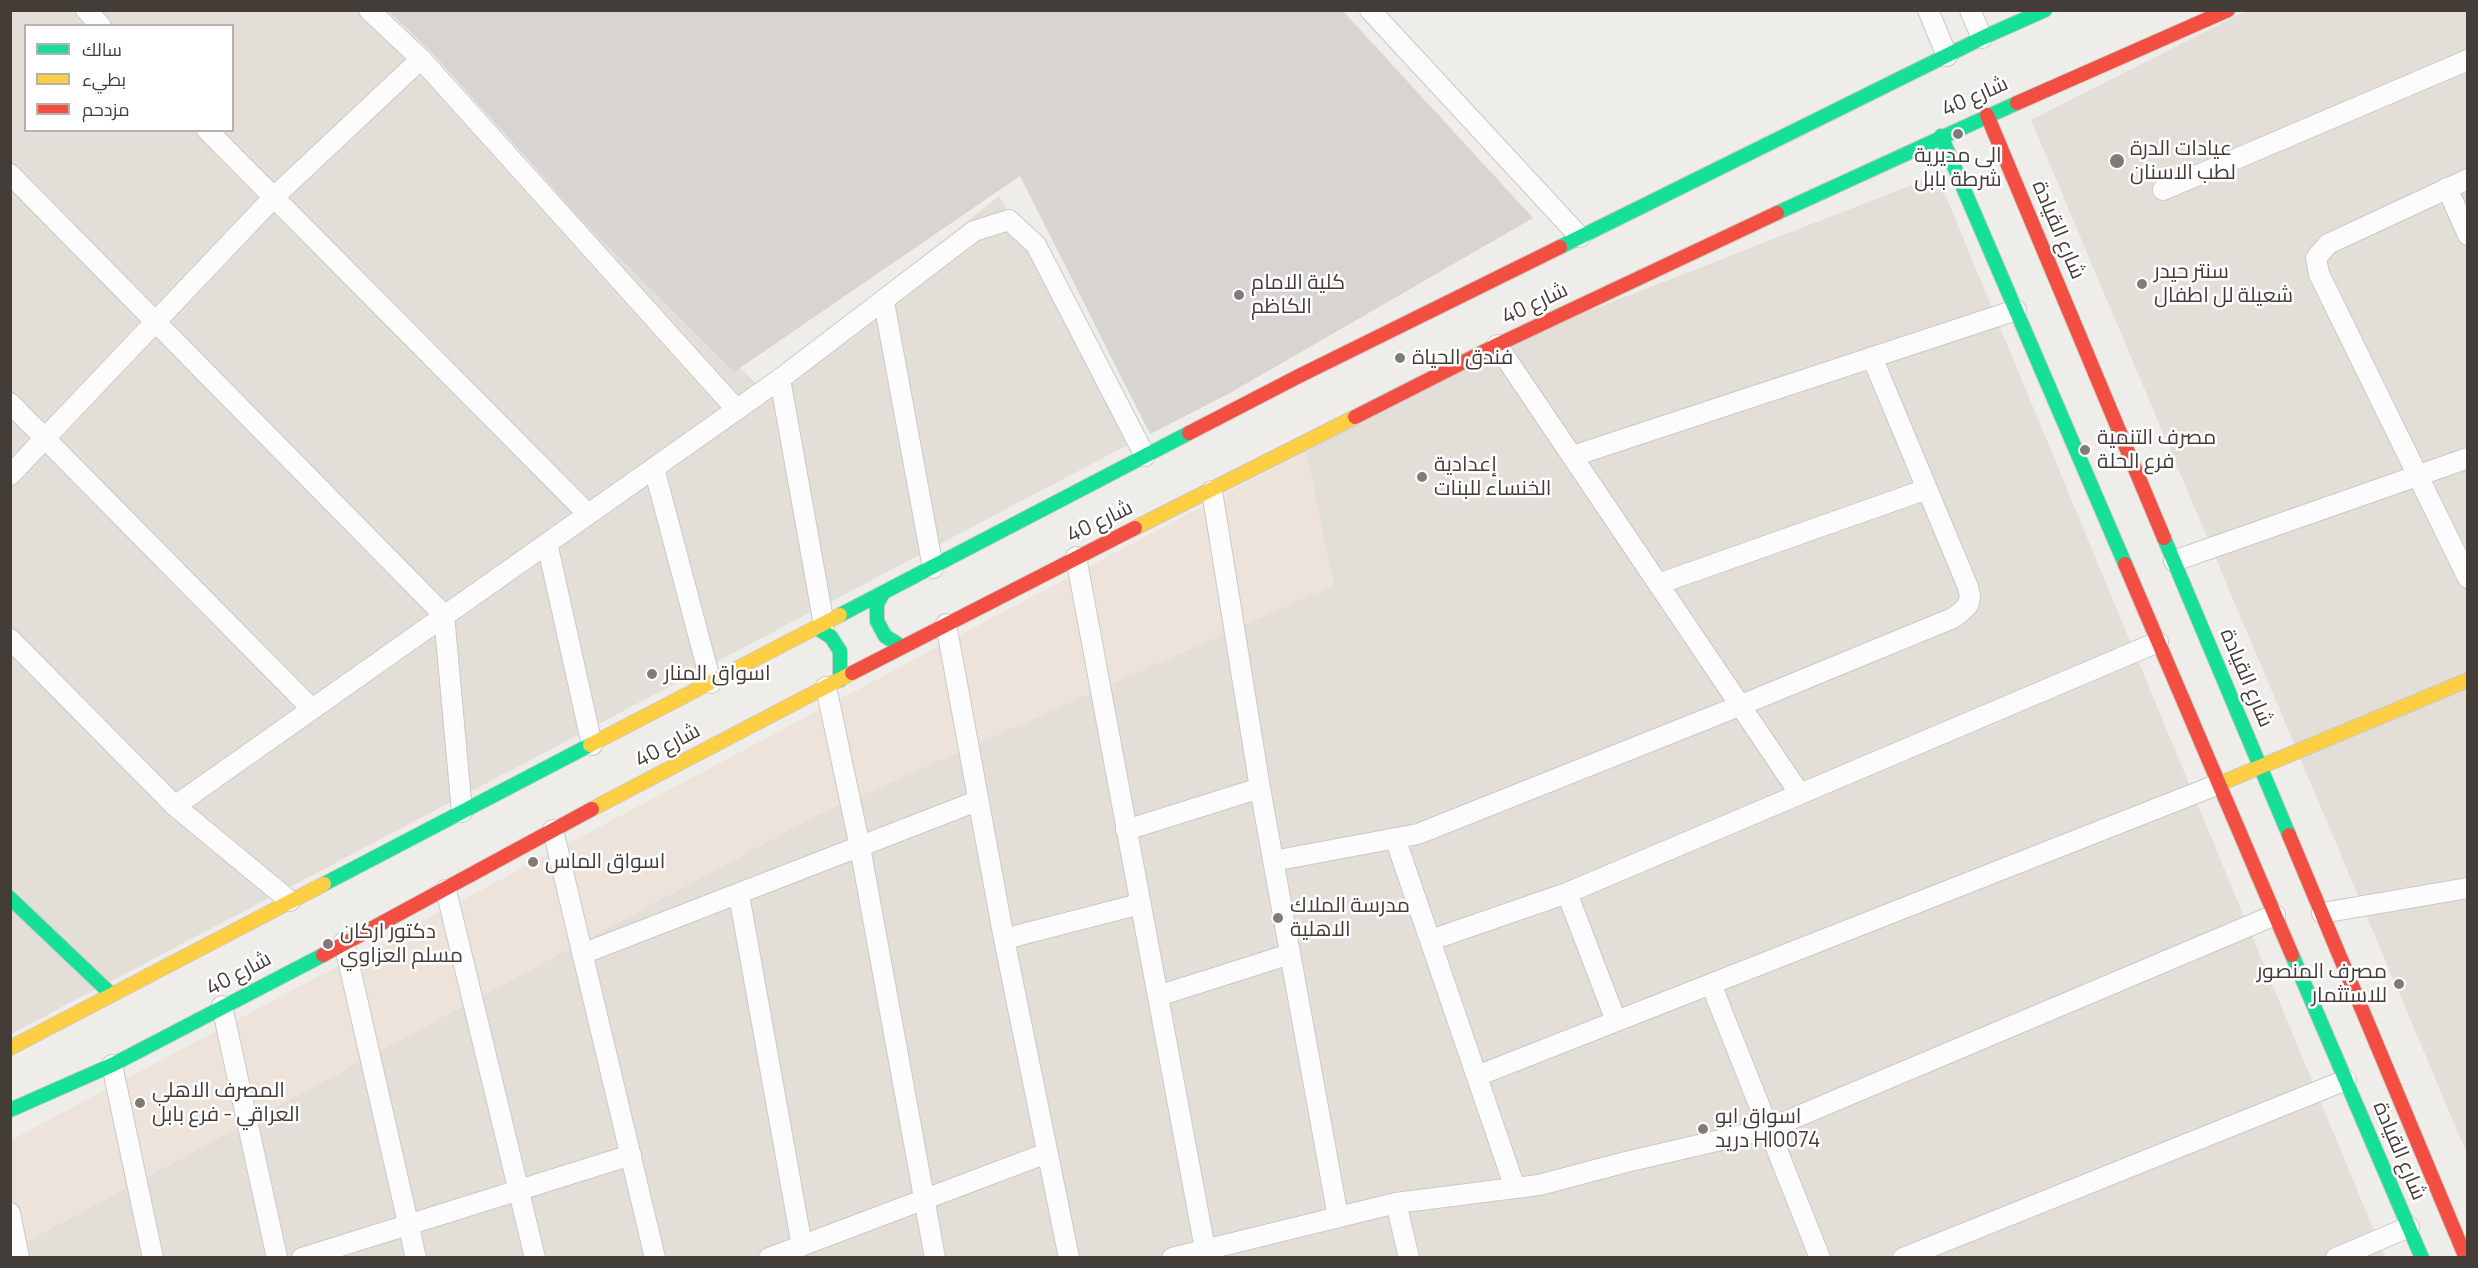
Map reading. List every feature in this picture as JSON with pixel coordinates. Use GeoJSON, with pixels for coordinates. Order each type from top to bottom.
{"type":"FeatureCollection","features":[{"type":"Feature","properties":{"kind":"main road","name":"شارع 40"},"geometry":{"type":"LineString","coordinates":[[10,1048],[1299,376],[1982,38],[2045,10]]}},
{"type":"Feature","properties":{"kind":"main road","name":"شارع 40"},"geometry":{"type":"LineString","coordinates":[[10,1110],[112,1065],[946,624],[1497,345],[1941,135],[2228,10]]}},
{"type":"Feature","properties":{"kind":"main road","name":"شارع القيادة"},"geometry":{"type":"LineString","coordinates":[[1987,115],[2466,1256]]}},
{"type":"Feature","properties":{"kind":"main road","name":"شارع القيادة"},"geometry":{"type":"LineString","coordinates":[[1941,135],[2422,1257]]}},
{"type":"Feature","properties":{"kind":"main road"},"geometry":{"type":"LineString","coordinates":[[882,595],[877,604],[877,621],[885,636],[902,647]]}},
{"type":"Feature","properties":{"kind":"main road"},"geometry":{"type":"LineString","coordinates":[[820,627],[831,637],[840,651],[842,660],[833,683]]}},
{"type":"Feature","properties":{"kind":"main road"},"geometry":{"type":"LineString","coordinates":[[2219,784],[2468,680]]}},
{"type":"Feature","properties":{"kind":"main road"},"geometry":{"type":"LineString","coordinates":[[10,898],[111,994]]}},
{"type":"Feature","properties":{"kind":"street"},"geometry":{"type":"LineString","coordinates":[[86,10],[99,24]]}},
{"type":"Feature","properties":{"kind":"street"},"geometry":{"type":"LineString","coordinates":[[369,10],[421,59],[736,410]]}},
{"type":"Feature","properties":{"kind":"street"},"geometry":{"type":"LineString","coordinates":[[1370,10],[1580,237]]}},
{"type":"Feature","properties":{"kind":"street"},"geometry":{"type":"LineString","coordinates":[[1928,10],[1947,56]]}},
{"type":"Feature","properties":{"kind":"street"},"geometry":{"type":"LineString","coordinates":[[1970,10],[1982,38]]}},
{"type":"Feature","properties":{"kind":"street"},"geometry":{"type":"LineString","coordinates":[[10,476],[274,197],[421,59]]}},
{"type":"Feature","properties":{"kind":"street"},"geometry":{"type":"LineString","coordinates":[[2163,190],[2468,60]]}},
{"type":"Feature","properties":{"kind":"street"},"geometry":{"type":"LineString","coordinates":[[209,132],[588,514]]}},
{"type":"Feature","properties":{"kind":"street"},"geometry":{"type":"LineString","coordinates":[[10,174],[444,615],[462,812]]}},
{"type":"Feature","properties":{"kind":"street"},"geometry":{"type":"LineString","coordinates":[[2468,179],[2328,244],[2316,258],[2319,274],[2468,578]]}},
{"type":"Feature","properties":{"kind":"street"},"geometry":{"type":"LineString","coordinates":[[2446,188],[2468,235]]}},
{"type":"Feature","properties":{"kind":"street"},"geometry":{"type":"LineString","coordinates":[[175,806],[780,379],[884,302],[974,231],[1009,220],[1036,245],[1145,456]]}},
{"type":"Feature","properties":{"kind":"street"},"geometry":{"type":"LineString","coordinates":[[884,302],[933,568]]}},
{"type":"Feature","properties":{"kind":"street"},"geometry":{"type":"LineString","coordinates":[[1573,456],[2016,310]]}},
{"type":"Feature","properties":{"kind":"street"},"geometry":{"type":"LineString","coordinates":[[1497,345],[1800,794]]}},
{"type":"Feature","properties":{"kind":"street"},"geometry":{"type":"LineString","coordinates":[[1273,861],[1418,834],[1953,618],[1968,605],[1970,597],[1968,587],[1872,357]]}},
{"type":"Feature","properties":{"kind":"street"},"geometry":{"type":"LineString","coordinates":[[780,379],[820,627]]}},
{"type":"Feature","properties":{"kind":"street"},"geometry":{"type":"LineString","coordinates":[[10,403],[311,708]]}},
{"type":"Feature","properties":{"kind":"street"},"geometry":{"type":"LineString","coordinates":[[2174,561],[2468,458]]}},
{"type":"Feature","properties":{"kind":"street"},"geometry":{"type":"LineString","coordinates":[[654,468],[711,683]]}},
{"type":"Feature","properties":{"kind":"street"},"geometry":{"type":"LineString","coordinates":[[1658,584],[1928,489]]}},
{"type":"Feature","properties":{"kind":"street"},"geometry":{"type":"LineString","coordinates":[[1212,491],[1260,788],[1338,1217]]}},
{"type":"Feature","properties":{"kind":"street"},"geometry":{"type":"LineString","coordinates":[[547,543],[592,745]]}},
{"type":"Feature","properties":{"kind":"street"},"geometry":{"type":"LineString","coordinates":[[1076,557],[1205,1249]]}},
{"type":"Feature","properties":{"kind":"street"},"geometry":{"type":"LineString","coordinates":[[946,624],[1004,939],[1069,1257]]}},
{"type":"Feature","properties":{"kind":"street"},"geometry":{"type":"LineString","coordinates":[[10,639],[175,806],[290,901]]}},
{"type":"Feature","properties":{"kind":"street"},"geometry":{"type":"LineString","coordinates":[[1431,940],[1567,893],[2158,642]]}},
{"type":"Feature","properties":{"kind":"street"},"geometry":{"type":"LineString","coordinates":[[833,683],[860,847],[935,1257]]}},
{"type":"Feature","properties":{"kind":"street"},"geometry":{"type":"LineString","coordinates":[[1477,1076],[2219,784]]}},
{"type":"Feature","properties":{"kind":"street"},"geometry":{"type":"LineString","coordinates":[[1126,830],[1260,788]]}},
{"type":"Feature","properties":{"kind":"street"},"geometry":{"type":"LineString","coordinates":[[582,954],[978,801]]}},
{"type":"Feature","properties":{"kind":"street"},"geometry":{"type":"LineString","coordinates":[[553,830],[655,1257]]}},
{"type":"Feature","properties":{"kind":"street"},"geometry":{"type":"LineString","coordinates":[[1395,838],[1515,1188]]}},
{"type":"Feature","properties":{"kind":"street"},"geometry":{"type":"LineString","coordinates":[[2322,913],[2468,888]]}},
{"type":"Feature","properties":{"kind":"street"},"geometry":{"type":"LineString","coordinates":[[446,890],[535,1257]]}},
{"type":"Feature","properties":{"kind":"street"},"geometry":{"type":"LineString","coordinates":[[1567,893],[1616,1021]]}},
{"type":"Feature","properties":{"kind":"street"},"geometry":{"type":"LineString","coordinates":[[739,895],[802,1246]]}},
{"type":"Feature","properties":{"kind":"street"},"geometry":{"type":"LineString","coordinates":[[1004,939],[1140,904]]}},
{"type":"Feature","properties":{"kind":"street"},"geometry":{"type":"LineString","coordinates":[[1172,1257],[1396,1203],[1539,1185],[1768,1129],[2275,915]]}},
{"type":"Feature","properties":{"kind":"street"},"geometry":{"type":"LineString","coordinates":[[344,942],[416,1257]]}},
{"type":"Feature","properties":{"kind":"street"},"geometry":{"type":"LineString","coordinates":[[1158,996],[1290,954]]}},
{"type":"Feature","properties":{"kind":"street"},"geometry":{"type":"LineString","coordinates":[[1711,984],[1820,1257]]}},
{"type":"Feature","properties":{"kind":"street"},"geometry":{"type":"LineString","coordinates":[[222,1006],[277,1257]]}},
{"type":"Feature","properties":{"kind":"street"},"geometry":{"type":"LineString","coordinates":[[112,1065],[153,1257]]}},
{"type":"Feature","properties":{"kind":"street"},"geometry":{"type":"LineString","coordinates":[[1903,1257],[2346,1080]]}},
{"type":"Feature","properties":{"kind":"street"},"geometry":{"type":"LineString","coordinates":[[770,1257],[1047,1153]]}},
{"type":"Feature","properties":{"kind":"street"},"geometry":{"type":"LineString","coordinates":[[303,1257],[631,1155]]}},
{"type":"Feature","properties":{"kind":"street"},"geometry":{"type":"LineString","coordinates":[[1396,1203],[1408,1257]]}},
{"type":"Feature","properties":{"kind":"street"},"geometry":{"type":"LineString","coordinates":[[10,1213],[19,1257]]}},
{"type":"Feature","properties":{"kind":"street"},"geometry":{"type":"LineString","coordinates":[[2336,1257],[2409,1227]]}},
{"type":"Feature","properties":{"kind":"shaded area"},"geometry":{"type":"Polygon","coordinates":[[[11,11],[368,11],[760,387],[999,196],[1141,438],[11,1034],[11,11]]]}},
{"type":"Feature","properties":{"kind":"shaded area"},"geometry":{"type":"Polygon","coordinates":[[[2246,11],[2467,11],[2467,1154],[2031,120],[2246,11]]]}},
{"type":"Feature","properties":{"kind":"shaded area"},"geometry":{"type":"Polygon","coordinates":[[[1937,175],[2385,1257],[11,1258],[11,1250],[817,815],[1333,585],[1306,451],[1520,338],[1937,175]]]}},
{"type":"Feature","properties":{"kind":"shaded area"},"geometry":{"type":"Polygon","coordinates":[[[1306,451],[1334,585],[817,815],[11,1250],[11,1140],[1306,451]]]}},
{"type":"Feature","properties":{"kind":"building","name":"كلية الامام الكاظم"},"geometry":{"type":"Polygon","coordinates":[[[387,10],[1342,10],[1533,218],[1230,393],[1150,434],[1020,176],[734,372],[582,220],[430,51],[387,10]]]}},
{"type":"Feature","properties":{"kind":"traffic: fast"},"geometry":{"type":"LineString","coordinates":[[1560,247],[1982,38],[2045,10]]}},
{"type":"Feature","properties":{"kind":"traffic: fast"},"geometry":{"type":"LineString","coordinates":[[1777,213],[2017,103]]}},
{"type":"Feature","properties":{"kind":"traffic: fast"},"geometry":{"type":"LineString","coordinates":[[1941,136],[2125,564]]}},
{"type":"Feature","properties":{"kind":"traffic: fast"},"geometry":{"type":"LineString","coordinates":[[840,615],[1189,433]]}},
{"type":"Feature","properties":{"kind":"traffic: fast"},"geometry":{"type":"LineString","coordinates":[[2164,538],[2289,835]]}},
{"type":"Feature","properties":{"kind":"traffic: fast"},"geometry":{"type":"LineString","coordinates":[[882,595],[877,604],[877,621],[885,636],[902,647]]}},
{"type":"Feature","properties":{"kind":"traffic: fast"},"geometry":{"type":"LineString","coordinates":[[817,628],[831,637],[840,651],[840,680]]}},
{"type":"Feature","properties":{"kind":"traffic: fast"},"geometry":{"type":"LineString","coordinates":[[324,884],[590,745]]}},
{"type":"Feature","properties":{"kind":"traffic: fast"},"geometry":{"type":"LineString","coordinates":[[10,898],[111,994]]}},
{"type":"Feature","properties":{"kind":"traffic: fast"},"geometry":{"type":"LineString","coordinates":[[10,1110],[112,1065],[323,955]]}},
{"type":"Feature","properties":{"kind":"traffic: fast"},"geometry":{"type":"LineString","coordinates":[[2292,955],[2422,1258]]}},
{"type":"Feature","properties":{"kind":"traffic: slow"},"geometry":{"type":"LineString","coordinates":[[1135,528],[1355,417]]}},
{"type":"Feature","properties":{"kind":"traffic: slow"},"geometry":{"type":"LineString","coordinates":[[590,745],[840,615]]}},
{"type":"Feature","properties":{"kind":"traffic: slow"},"geometry":{"type":"LineString","coordinates":[[592,809],[852,673]]}},
{"type":"Feature","properties":{"kind":"traffic: slow"},"geometry":{"type":"LineString","coordinates":[[2219,784],[2468,680]]}},
{"type":"Feature","properties":{"kind":"traffic: slow"},"geometry":{"type":"LineString","coordinates":[[10,1048],[324,884]]}},
{"type":"Feature","properties":{"kind":"traffic: jam"},"geometry":{"type":"LineString","coordinates":[[2017,103],[2228,10]]}},
{"type":"Feature","properties":{"kind":"traffic: jam"},"geometry":{"type":"LineString","coordinates":[[1987,115],[2164,538]]}},
{"type":"Feature","properties":{"kind":"traffic: jam"},"geometry":{"type":"LineString","coordinates":[[1355,417],[1497,345],[1777,213]]}},
{"type":"Feature","properties":{"kind":"traffic: jam"},"geometry":{"type":"LineString","coordinates":[[1189,433],[1560,247]]}},
{"type":"Feature","properties":{"kind":"traffic: jam"},"geometry":{"type":"LineString","coordinates":[[852,673],[1135,528]]}},
{"type":"Feature","properties":{"kind":"traffic: jam"},"geometry":{"type":"LineString","coordinates":[[2125,564],[2292,955]]}},
{"type":"Feature","properties":{"kind":"traffic: jam"},"geometry":{"type":"LineString","coordinates":[[323,955],[592,809]]}},
{"type":"Feature","properties":{"kind":"traffic: jam"},"geometry":{"type":"LineString","coordinates":[[2289,835],[2466,1258]]}},
{"type":"Feature","properties":{"kind":"place","name":"الى مديرية شرطة بابل"},"geometry":{"type":"Point","coordinates":[1958,134]}},
{"type":"Feature","properties":{"kind":"place","name":"عيادات الدرة لطب الاسنان"},"geometry":{"type":"Point","coordinates":[2117,161]}},
{"type":"Feature","properties":{"kind":"place","name":"سنتر حيدر شعيلة لل اطفال"},"geometry":{"type":"Point","coordinates":[2142,284]}},
{"type":"Feature","properties":{"kind":"place","name":"كلية الامام الكاظم"},"geometry":{"type":"Point","coordinates":[1239,295]}},
{"type":"Feature","properties":{"kind":"place","name":"فندق الحياة"},"geometry":{"type":"Point","coordinates":[1400,358]}},
{"type":"Feature","properties":{"kind":"place","name":"مصرف التنمية فرع الحلة"},"geometry":{"type":"Point","coordinates":[2085,450]}},
{"type":"Feature","properties":{"kind":"place","name":"إعدادية الخنساء للبنات"},"geometry":{"type":"Point","coordinates":[1422,477]}},
{"type":"Feature","properties":{"kind":"place","name":"اسواق المنار"},"geometry":{"type":"Point","coordinates":[652,674]}},
{"type":"Feature","properties":{"kind":"place","name":"اسواق الماس"},"geometry":{"type":"Point","coordinates":[533,862]}},
{"type":"Feature","properties":{"kind":"place","name":"مدرسة الملاك الاهلية"},"geometry":{"type":"Point","coordinates":[1278,918]}},
{"type":"Feature","properties":{"kind":"place","name":"دكتور اركان مسلم العزاوي"},"geometry":{"type":"Point","coordinates":[328,944]}},
{"type":"Feature","properties":{"kind":"place","name":"مصرف المنصور للاستثمار"},"geometry":{"type":"Point","coordinates":[2399,984]}},
{"type":"Feature","properties":{"kind":"place","name":"المصرف الاهلي العراقي - فرع بابل"},"geometry":{"type":"Point","coordinates":[140,1103]}},
{"type":"Feature","properties":{"kind":"place","name":"اسواق ابو دريد Hl0074"},"geometry":{"type":"Point","coordinates":[1703,1129]}}]}
